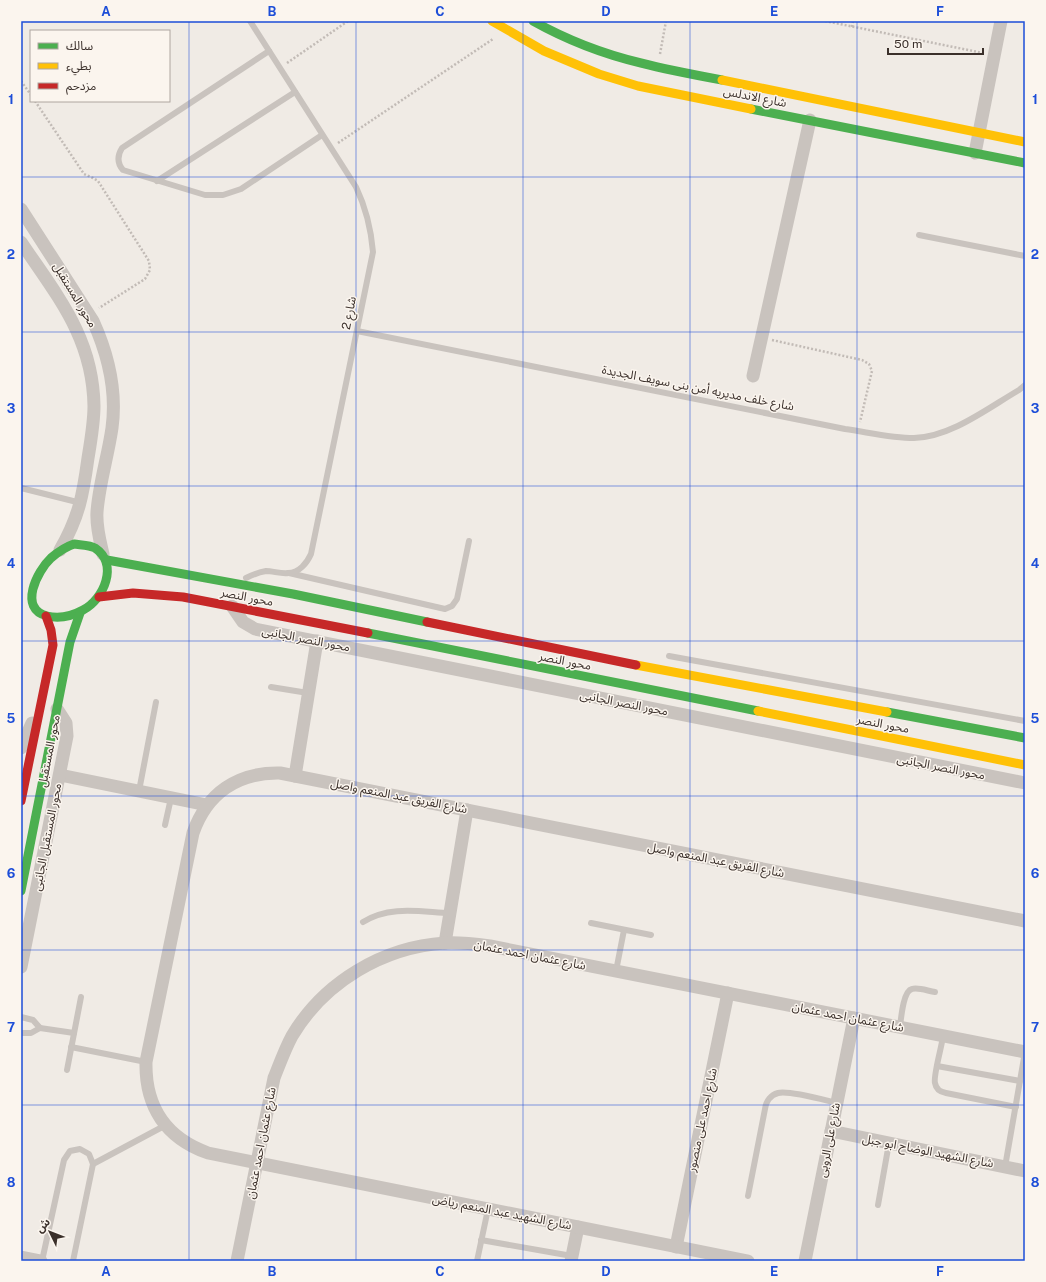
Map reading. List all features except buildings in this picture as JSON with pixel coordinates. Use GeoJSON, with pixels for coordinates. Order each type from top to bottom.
{"type":"FeatureCollection","features":[{"type":"Feature","properties":{"kind":"main road","name":"شارع الاندلس"},"geometry":{"type":"LineString","coordinates":[[492,21],[507,31],[553,56],[609,78],[638,86],[1025,163]]}},
{"type":"Feature","properties":{"kind":"main road","name":"شارع الاندلس"},"geometry":{"type":"LineString","coordinates":[[533,21],[562,36],[615,57],[657,67],[1025,142]]}},
{"type":"Feature","properties":{"kind":"main road"},"geometry":{"type":"LineString","coordinates":[[82,544],[90,546],[105,557],[109,568],[106,583],[99,597],[87,608],[80,613],[63,617],[46,616],[33,610],[33,587],[37,576],[46,564],[60,550],[67,546],[82,544]]}},
{"type":"Feature","properties":{"kind":"main road","name":"محور النصر"},"geometry":{"type":"LineString","coordinates":[[105,557],[148,571],[238,584],[293,594],[650,679],[1025,765]]}},
{"type":"Feature","properties":{"kind":"main road"},"geometry":{"type":"LineString","coordinates":[[27,578],[46,564]]}},
{"type":"Feature","properties":{"kind":"main road","name":"محور النصر"},"geometry":{"type":"LineString","coordinates":[[99,597],[144,590],[650,679],[1025,738]]}},
{"type":"Feature","properties":{"kind":"main road","name":"محور المستقبل"},"geometry":{"type":"LineString","coordinates":[[21,891],[70,642],[80,613]]}},
{"type":"Feature","properties":{"kind":"main road","name":"محور المستقبل"},"geometry":{"type":"LineString","coordinates":[[21,801],[53,645],[51,625],[46,616]]}},
{"type":"Feature","properties":{"kind":"street"},"geometry":{"type":"LineString","coordinates":[[975,153],[1001,21]]}},
{"type":"Feature","properties":{"kind":"street"},"geometry":{"type":"LineString","coordinates":[[753,376],[810,120]]}},
{"type":"Feature","properties":{"kind":"street","name":"محور المستقبل"},"geometry":{"type":"LineString","coordinates":[[21,209],[89,315],[105,351],[112,386],[112,427],[97,513],[98,534],[105,557]]}},
{"type":"Feature","properties":{"kind":"street","name":"محور المستقبل"},"geometry":{"type":"LineString","coordinates":[[21,242],[69,314],[82,341],[90,370],[94,406],[93,424],[81,503],[75,522],[60,550]]}},
{"type":"Feature","properties":{"kind":"street","name":"محور النصر الجانبى"},"geometry":{"type":"LineString","coordinates":[[232,606],[243,622],[251,628],[1025,784]]}},
{"type":"Feature","properties":{"kind":"street"},"geometry":{"type":"LineString","coordinates":[[295,776],[316,641]]}},
{"type":"Feature","properties":{"kind":"street"},"geometry":{"type":"LineString","coordinates":[[21,748],[28,729],[40,709]]}},
{"type":"Feature","properties":{"kind":"street","name":"محور المستقبل الجانبى"},"geometry":{"type":"LineString","coordinates":[[21,967],[68,732],[66,723],[57,709]]}},
{"type":"Feature","properties":{"kind":"street","name":"شارع الفريق عبد المنعم واصل"},"geometry":{"type":"LineString","coordinates":[[257,1163],[208,1153],[196,1149],[174,1135],[158,1114],[150,1096],[146,1075],[146,1062],[193,833],[197,823],[214,797],[231,784],[250,776],[270,773],[295,776],[1025,921]]}},
{"type":"Feature","properties":{"kind":"street"},"geometry":{"type":"LineString","coordinates":[[60,775],[208,805]]}},
{"type":"Feature","properties":{"kind":"street"},"geometry":{"type":"LineString","coordinates":[[445,943],[467,810]]}},
{"type":"Feature","properties":{"kind":"street","name":"شارع عثمان احمد عثمان"},"geometry":{"type":"LineString","coordinates":[[237,1261],[274,1078],[289,1042],[306,1016],[321,998],[338,983],[378,959],[415,947],[445,943],[468,943],[490,946],[1025,1052]]}},
{"type":"Feature","properties":{"kind":"street","name":"شارع احمد على منصور"},"geometry":{"type":"LineString","coordinates":[[676,1247],[728,993]]}},
{"type":"Feature","properties":{"kind":"street","name":"شارع على الروبى"},"geometry":{"type":"LineString","coordinates":[[804,1261],[854,1018]]}},
{"type":"Feature","properties":{"kind":"street","name":"شارع الشهيد الوضاح ابو جبل"},"geometry":{"type":"LineString","coordinates":[[831,1131],[1025,1171]]}},
{"type":"Feature","properties":{"kind":"street","name":"شارع الشهيد عبد المنعم رياض"},"geometry":{"type":"LineString","coordinates":[[257,1163],[748,1261]]}},
{"type":"Feature","properties":{"kind":"street"},"geometry":{"type":"LineString","coordinates":[[572,1259],[578,1227]]}},
{"type":"Feature","properties":{"kind":"street"},"geometry":{"type":"LineString","coordinates":[[21,1257],[42,1261]]}},
{"type":"Feature","properties":{"kind":"lane","name":"شارع 2"},"geometry":{"type":"LineString","coordinates":[[250,21],[356,187],[370,223],[372,237],[373,252],[311,554],[304,565],[294,572],[288,573]]}},
{"type":"Feature","properties":{"kind":"lane"},"geometry":{"type":"LineString","coordinates":[[269,50],[122,148],[119,152],[118,162],[123,170],[205,195],[214,196],[232,193],[240,189],[322,135]]}},
{"type":"Feature","properties":{"kind":"lane"},"geometry":{"type":"LineString","coordinates":[[157,181],[295,92]]}},
{"type":"Feature","properties":{"kind":"lane"},"geometry":{"type":"LineString","coordinates":[[919,235],[1025,256]]}},
{"type":"Feature","properties":{"kind":"lane","name":"شارع خلف مديريه أمن بنى سويف الجديدة"},"geometry":{"type":"LineString","coordinates":[[357,331],[844,429],[901,437],[915,438],[941,433],[953,428],[1019,390],[1025,385]]}},
{"type":"Feature","properties":{"kind":"lane"},"geometry":{"type":"LineString","coordinates":[[21,488],[81,503]]}},
{"type":"Feature","properties":{"kind":"lane"},"geometry":{"type":"LineString","coordinates":[[238,584],[260,572],[273,571],[288,573],[445,609],[452,606],[457,599],[470,541]]}},
{"type":"Feature","properties":{"kind":"lane"},"geometry":{"type":"LineString","coordinates":[[669,656],[1025,721]]}},
{"type":"Feature","properties":{"kind":"lane"},"geometry":{"type":"LineString","coordinates":[[271,687],[308,693]]}},
{"type":"Feature","properties":{"kind":"lane"},"geometry":{"type":"LineString","coordinates":[[139,791],[156,702]]}},
{"type":"Feature","properties":{"kind":"lane"},"geometry":{"type":"LineString","coordinates":[[165,825],[171,798]]}},
{"type":"Feature","properties":{"kind":"lane"},"geometry":{"type":"LineString","coordinates":[[363,922],[376,915],[398,910],[450,913]]}},
{"type":"Feature","properties":{"kind":"lane"},"geometry":{"type":"LineString","coordinates":[[591,923],[651,935]]}},
{"type":"Feature","properties":{"kind":"lane"},"geometry":{"type":"LineString","coordinates":[[616,971],[624,930]]}},
{"type":"Feature","properties":{"kind":"lane"},"geometry":{"type":"LineString","coordinates":[[900,1028],[905,996],[909,991],[914,988],[935,992]]}},
{"type":"Feature","properties":{"kind":"lane"},"geometry":{"type":"LineString","coordinates":[[67,1070],[81,997]]}},
{"type":"Feature","properties":{"kind":"lane"},"geometry":{"type":"LineString","coordinates":[[21,1017],[33,1020],[40,1028],[74,1033]]}},
{"type":"Feature","properties":{"kind":"lane"},"geometry":{"type":"LineString","coordinates":[[21,1033],[31,1034],[40,1028]]}},
{"type":"Feature","properties":{"kind":"lane"},"geometry":{"type":"LineString","coordinates":[[944,1036],[934,1080],[937,1089],[941,1092],[1016,1107]]}},
{"type":"Feature","properties":{"kind":"lane"},"geometry":{"type":"LineString","coordinates":[[71,1047],[146,1062]]}},
{"type":"Feature","properties":{"kind":"lane"},"geometry":{"type":"LineString","coordinates":[[1005,1167],[1025,1052]]}},
{"type":"Feature","properties":{"kind":"lane"},"geometry":{"type":"LineString","coordinates":[[937,1066],[1020,1081]]}},
{"type":"Feature","properties":{"kind":"lane"},"geometry":{"type":"LineString","coordinates":[[748,1196],[766,1104],[772,1096],[780,1092],[785,1092],[837,1103]]}},
{"type":"Feature","properties":{"kind":"lane"},"geometry":{"type":"LineString","coordinates":[[93,1164],[166,1125]]}},
{"type":"Feature","properties":{"kind":"lane"},"geometry":{"type":"LineString","coordinates":[[878,1205],[889,1143]]}},
{"type":"Feature","properties":{"kind":"lane"},"geometry":{"type":"LineString","coordinates":[[42,1261],[64,1160],[66,1155],[70,1152],[80,1149],[89,1154],[93,1164],[73,1261]]}},
{"type":"Feature","properties":{"kind":"lane"},"geometry":{"type":"LineString","coordinates":[[477,1261],[488,1209]]}},
{"type":"Feature","properties":{"kind":"lane"},"geometry":{"type":"LineString","coordinates":[[481,1240],[572,1259]]}},
{"type":"Feature","properties":{"kind":"path"},"geometry":{"type":"LineString","coordinates":[[280,68],[348,21]]}},
{"type":"Feature","properties":{"kind":"path"},"geometry":{"type":"LineString","coordinates":[[657,67],[666,21]]}},
{"type":"Feature","properties":{"kind":"path"},"geometry":{"type":"LineString","coordinates":[[825,21],[994,55]]}},
{"type":"Feature","properties":{"kind":"path"},"geometry":{"type":"LineString","coordinates":[[852,26],[853,21]]}},
{"type":"Feature","properties":{"kind":"path"},"geometry":{"type":"LineString","coordinates":[[330,147],[507,31]]}},
{"type":"Feature","properties":{"kind":"path"},"geometry":{"type":"LineString","coordinates":[[21,81],[30,94]]}},
{"type":"Feature","properties":{"kind":"path"},"geometry":{"type":"LineString","coordinates":[[36,102],[84,174],[98,182],[149,261],[149,273],[145,279],[89,315]]}},
{"type":"Feature","properties":{"kind":"path"},"geometry":{"type":"LineString","coordinates":[[762,338],[862,360],[869,364],[872,371],[861,420],[855,428],[844,429]]}},
{"type":"Feature","properties":{"kind":"traffic: fast"},"geometry":{"type":"LineString","coordinates":[[533,21],[586,46],[613,55],[661,68],[722,80]]}},
{"type":"Feature","properties":{"kind":"traffic: fast"},"geometry":{"type":"LineString","coordinates":[[751,109],[1025,163]]}},
{"type":"Feature","properties":{"kind":"traffic: fast"},"geometry":{"type":"LineString","coordinates":[[74,544],[93,547],[102,555],[106,563],[107,572],[106,581],[102,590],[91,605],[74,614],[56,617],[47,616],[38,612],[33,606],[32,598],[33,589],[40,572],[51,558],[74,544]]}},
{"type":"Feature","properties":{"kind":"traffic: fast"},"geometry":{"type":"LineString","coordinates":[[107,560],[293,594],[427,622]]}},
{"type":"Feature","properties":{"kind":"traffic: fast"},"geometry":{"type":"LineString","coordinates":[[21,891],[70,642],[80,613]]}},
{"type":"Feature","properties":{"kind":"traffic: fast"},"geometry":{"type":"LineString","coordinates":[[368,633],[758,711]]}},
{"type":"Feature","properties":{"kind":"traffic: fast"},"geometry":{"type":"LineString","coordinates":[[887,712],[1025,738]]}},
{"type":"Feature","properties":{"kind":"traffic: slow"},"geometry":{"type":"LineString","coordinates":[[492,21],[544,51],[599,74],[638,86],[751,109]]}},
{"type":"Feature","properties":{"kind":"traffic: slow"},"geometry":{"type":"LineString","coordinates":[[722,80],[1025,142]]}},
{"type":"Feature","properties":{"kind":"traffic: slow"},"geometry":{"type":"LineString","coordinates":[[636,665],[887,712]]}},
{"type":"Feature","properties":{"kind":"traffic: slow"},"geometry":{"type":"LineString","coordinates":[[758,711],[1025,765]]}},
{"type":"Feature","properties":{"kind":"traffic: jam"},"geometry":{"type":"LineString","coordinates":[[99,597],[133,593],[183,597],[368,633]]}},
{"type":"Feature","properties":{"kind":"traffic: jam"},"geometry":{"type":"LineString","coordinates":[[21,801],[53,645],[51,630],[46,616]]}},
{"type":"Feature","properties":{"kind":"traffic: jam"},"geometry":{"type":"LineString","coordinates":[[427,622],[636,665]]}}]}
